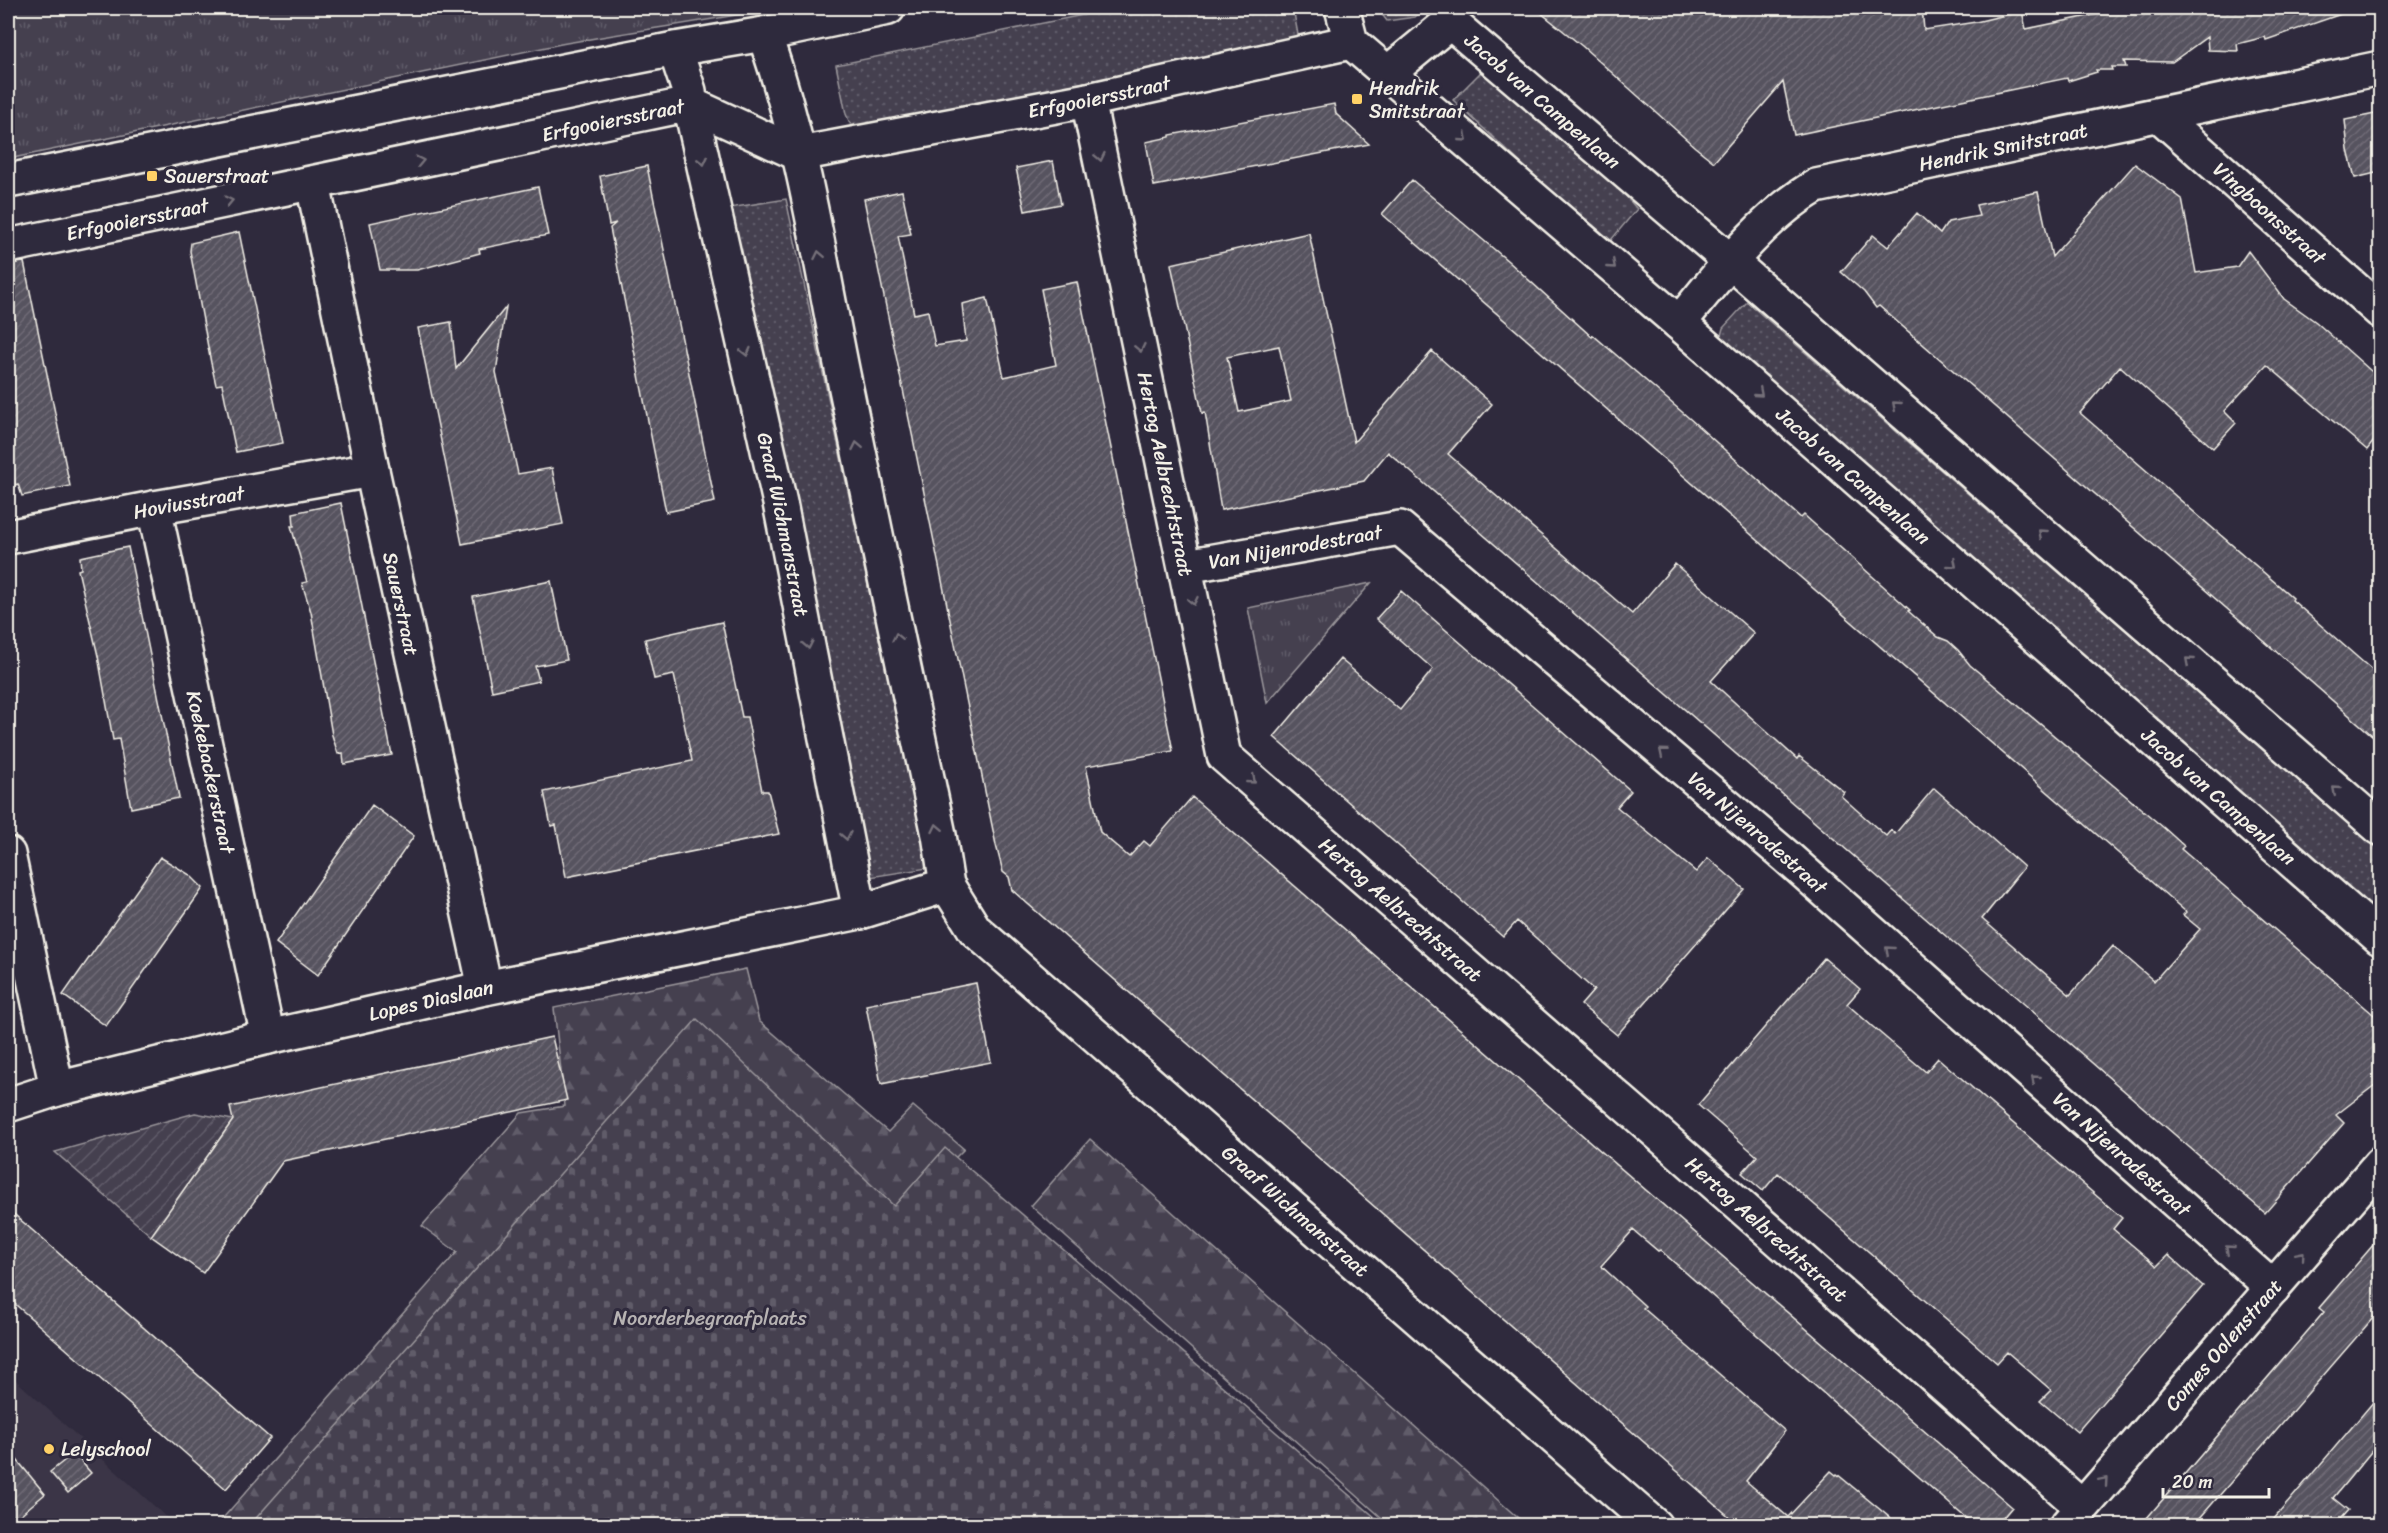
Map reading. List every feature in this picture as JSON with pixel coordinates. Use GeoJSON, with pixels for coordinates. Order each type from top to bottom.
{"type":"FeatureCollection","features":[{"type":"Feature","properties":{"kind":"street"},"geometry":{"type":"LineString","coordinates":[[8,181],[888,8]]}},
{"type":"Feature","properties":{"kind":"street"},"geometry":{"type":"LineString","coordinates":[[1342,8],[1351,42]]}},
{"type":"Feature","properties":{"kind":"street"},"geometry":{"type":"LineString","coordinates":[[1388,73],[1449,15]]}},
{"type":"Feature","properties":{"kind":"street","name":"Jacob van Campenlaan"},"geometry":{"type":"LineString","coordinates":[[1449,15],[2380,828]]}},
{"type":"Feature","properties":{"kind":"street","name":"Graaf Wichmanstraat"},"geometry":{"type":"LineString","coordinates":[[764,34],[799,154],[867,496],[939,835],[947,885],[975,930],[1655,1526]]}},
{"type":"Feature","properties":{"kind":"street","name":"Jacob van Campenlaan"},"geometry":{"type":"LineString","coordinates":[[1351,42],[1679,323],[2380,938]]}},
{"type":"Feature","properties":{"kind":"street","name":"Erfgooiersstraat"},"geometry":{"type":"LineString","coordinates":[[8,246],[690,104],[799,154],[1088,100],[1351,42]]}},
{"type":"Feature","properties":{"kind":"street","name":"Graaf Wichmanstraat"},"geometry":{"type":"LineString","coordinates":[[675,49],[689,91],[690,104],[780,503],[860,912]]}},
{"type":"Feature","properties":{"kind":"street","name":"Hendrik Smitstraat"},"geometry":{"type":"LineString","coordinates":[[1679,323],[1731,261],[1794,198],[1816,186],[2380,68]]}},
{"type":"Feature","properties":{"kind":"street","name":"Hertog Aelbrechtstraat"},"geometry":{"type":"LineString","coordinates":[[1088,100],[1224,756],[2074,1516]]}},
{"type":"Feature","properties":{"kind":"street","name":"Vingboonsstraat"},"geometry":{"type":"LineString","coordinates":[[2158,115],[2380,311]]}},
{"type":"Feature","properties":{"kind":"street","name":"Sauerstraat"},"geometry":{"type":"LineString","coordinates":[[313,183],[372,470],[485,988]]}},
{"type":"Feature","properties":{"kind":"street","name":"Hoviusstraat"},"geometry":{"type":"LineString","coordinates":[[8,537],[154,508],[372,470]]}},
{"type":"Feature","properties":{"kind":"street","name":"Koekebackerstraat"},"geometry":{"type":"LineString","coordinates":[[154,508],[268,1037]]}},
{"type":"Feature","properties":{"kind":"street","name":"Van Nijenrodestraat"},"geometry":{"type":"LineString","coordinates":[[1186,566],[1400,528],[1787,857],[2273,1288]]}},
{"type":"Feature","properties":{"kind":"street"},"geometry":{"type":"LineString","coordinates":[[8,854],[57,1089]]}},
{"type":"Feature","properties":{"kind":"street"},"geometry":{"type":"LineString","coordinates":[[860,912],[947,885]]}},
{"type":"Feature","properties":{"kind":"street","name":"Lopes Diaslaan"},"geometry":{"type":"LineString","coordinates":[[8,1105],[57,1089],[268,1037],[485,988],[860,912]]}},
{"type":"Feature","properties":{"kind":"street","name":"Comes Oolenstraat"},"geometry":{"type":"LineString","coordinates":[[2074,1516],[2380,1164]]}},
{"type":"Feature","properties":{"kind":"shaded area","name":"Lelyschool"},"geometry":{"type":"Polygon","coordinates":[[[8,1373],[175,1525],[8,1525],[8,1373]]]}},
{"type":"Feature","properties":{"kind":"green space"},"geometry":{"type":"Polygon","coordinates":[[[8,8],[773,8],[561,44],[8,159],[8,8]]]}},
{"type":"Feature","properties":{"kind":"green space"},"geometry":{"type":"Polygon","coordinates":[[[1117,8],[1293,8],[1299,40],[852,128],[846,114],[836,65],[1117,8]]]}},
{"type":"Feature","properties":{"kind":"green space"},"geometry":{"type":"Polygon","coordinates":[[[1377,8],[1425,8],[1415,17],[1387,21],[1377,8]]]}},
{"type":"Feature","properties":{"kind":"green space"},"geometry":{"type":"Polygon","coordinates":[[[1482,71],[1619,188],[1637,209],[1611,240],[1540,181],[1453,100],[1482,71]]]}},
{"type":"Feature","properties":{"kind":"green space"},"geometry":{"type":"Polygon","coordinates":[[[786,199],[928,868],[870,877],[729,208],[786,199]]]}},
{"type":"Feature","properties":{"kind":"green space"},"geometry":{"type":"Polygon","coordinates":[[[1747,302],[2380,851],[2380,915],[1719,343],[1723,328],[1747,302]]]}},
{"type":"Feature","properties":{"kind":"green space"},"geometry":{"type":"Polygon","coordinates":[[[1371,583],[1267,703],[1248,608],[1371,583]]]}},
{"type":"Feature","properties":{"kind":"green space"},"geometry":{"type":"Polygon","coordinates":[[[746,969],[759,1021],[888,1132],[913,1106],[964,1149],[899,1214],[273,1525],[216,1526],[457,1252],[422,1226],[521,1113],[565,1106],[554,1008],[746,969]]]}},
{"type":"Feature","properties":{"kind":"green space","name":"Noorderbegraafplaats"},"geometry":{"type":"Polygon","coordinates":[[[697,1019],[894,1206],[945,1148],[1384,1525],[250,1525],[697,1019]]]}},
{"type":"Feature","properties":{"kind":"green space"},"geometry":{"type":"Polygon","coordinates":[[[195,1113],[233,1120],[151,1236],[55,1152],[195,1113]]]}},
{"type":"Feature","properties":{"kind":"green space"},"geometry":{"type":"Polygon","coordinates":[[[1090,1139],[1526,1525],[1390,1525],[1031,1206],[1090,1139]]]}},
{"type":"Feature","properties":{"kind":"building"},"geometry":{"type":"Polygon","coordinates":[[[1535,8],[1922,8],[1924,30],[1976,22],[2022,11],[2026,29],[2127,8],[2346,8],[2347,12],[2266,40],[2265,37],[2237,44],[2238,51],[2208,50],[2207,37],[2172,62],[2124,61],[2126,67],[2096,70],[2097,72],[2068,81],[2067,78],[1794,135],[1783,82],[1714,162],[1582,46],[1535,8]]]}},
{"type":"Feature","properties":{"kind":"building"},"geometry":{"type":"Polygon","coordinates":[[[1334,104],[1336,114],[1369,144],[1154,186],[1146,142],[1170,137],[1170,135],[1334,104]]]}},
{"type":"Feature","properties":{"kind":"building"},"geometry":{"type":"Polygon","coordinates":[[[2380,113],[2380,172],[2355,178],[2348,150],[2345,120],[2380,113]]]}},
{"type":"Feature","properties":{"kind":"building"},"geometry":{"type":"Polygon","coordinates":[[[1053,161],[1061,204],[1025,211],[1016,168],[1053,161]]]}},
{"type":"Feature","properties":{"kind":"building"},"geometry":{"type":"Polygon","coordinates":[[[2135,164],[2182,199],[2196,273],[2237,267],[2248,251],[2284,299],[2316,322],[2380,379],[2380,433],[2367,450],[2267,365],[2224,411],[2236,423],[2213,448],[2120,366],[2080,413],[2293,598],[2292,600],[2380,677],[2380,742],[1879,306],[1876,308],[1864,292],[1841,272],[1873,235],[1888,247],[1917,213],[1940,234],[1948,222],[1979,216],[1976,205],[2038,192],[2052,257],[2135,164]]]}},
{"type":"Feature","properties":{"kind":"building"},"geometry":{"type":"Polygon","coordinates":[[[647,166],[715,502],[666,512],[610,228],[616,223],[609,225],[600,176],[647,166]]]}},
{"type":"Feature","properties":{"kind":"building"},"geometry":{"type":"Polygon","coordinates":[[[1412,180],[1689,418],[1801,518],[1804,515],[1910,610],[1908,611],[1938,637],[1948,641],[1970,665],[2164,828],[2184,846],[2181,849],[2380,1020],[2380,1081],[2336,1115],[2344,1123],[2265,1213],[1388,452],[1364,481],[1221,510],[1205,412],[1202,413],[1171,264],[1309,233],[1354,442],[1432,351],[1492,404],[1448,454],[1632,614],[1675,564],[1754,633],[1711,681],[1797,759],[1799,756],[1844,792],[1841,796],[1886,836],[1891,830],[1895,834],[1934,788],[2024,867],[1982,919],[2070,995],[2113,946],[2154,981],[2200,929],[2183,915],[2186,912],[1382,214],[1412,180]],[[1279,346],[1227,357],[1239,412],[1291,401],[1279,346]]]}},
{"type":"Feature","properties":{"kind":"building"},"geometry":{"type":"Polygon","coordinates":[[[538,187],[548,235],[479,249],[480,253],[417,270],[380,270],[370,223],[538,187]]]}},
{"type":"Feature","properties":{"kind":"building"},"geometry":{"type":"Polygon","coordinates":[[[902,191],[911,234],[898,236],[914,314],[928,311],[935,346],[966,341],[962,304],[987,298],[1004,377],[1056,365],[1041,289],[1077,282],[1173,751],[1086,766],[1100,832],[1129,857],[1144,841],[1150,846],[1192,797],[2012,1507],[1996,1526],[1975,1526],[1660,1250],[1658,1251],[1633,1230],[1601,1266],[1645,1306],[1643,1308],[1785,1431],[1746,1481],[1788,1517],[1831,1471],[1900,1526],[1740,1526],[1012,890],[1009,877],[1003,872],[996,845],[864,199],[902,191]]]}},
{"type":"Feature","properties":{"kind":"building"},"geometry":{"type":"Polygon","coordinates":[[[239,232],[283,443],[236,452],[222,384],[216,385],[190,251],[191,243],[239,232]]]}},
{"type":"Feature","properties":{"kind":"building"},"geometry":{"type":"Polygon","coordinates":[[[24,262],[70,486],[22,496],[18,484],[15,485],[8,453],[8,264],[24,262]]]}},
{"type":"Feature","properties":{"kind":"building"},"geometry":{"type":"Polygon","coordinates":[[[506,307],[496,372],[518,474],[552,468],[563,524],[462,544],[418,328],[451,322],[456,369],[506,307]]]}},
{"type":"Feature","properties":{"kind":"building"},"geometry":{"type":"Polygon","coordinates":[[[341,503],[392,755],[344,764],[343,753],[338,754],[332,735],[311,612],[302,583],[307,582],[291,526],[294,526],[293,513],[341,503]]]}},
{"type":"Feature","properties":{"kind":"building"},"geometry":{"type":"Polygon","coordinates":[[[128,547],[179,798],[131,808],[119,739],[113,740],[98,656],[78,570],[81,569],[80,557],[128,547]]]}},
{"type":"Feature","properties":{"kind":"building"},"geometry":{"type":"Polygon","coordinates":[[[551,581],[567,660],[535,666],[539,681],[492,691],[473,597],[551,581]]]}},
{"type":"Feature","properties":{"kind":"building"},"geometry":{"type":"Polygon","coordinates":[[[1401,591],[1631,791],[1617,807],[1696,872],[1708,858],[1744,889],[1617,1035],[1581,1005],[1594,990],[1517,921],[1503,937],[1274,737],[1340,659],[1400,710],[1433,669],[1376,619],[1401,591]]]}},
{"type":"Feature","properties":{"kind":"building"},"geometry":{"type":"Polygon","coordinates":[[[722,622],[742,717],[747,717],[762,791],[768,791],[779,834],[566,877],[556,825],[551,826],[544,792],[692,761],[674,675],[654,679],[645,639],[722,622]]]}},
{"type":"Feature","properties":{"kind":"building"},"geometry":{"type":"Polygon","coordinates":[[[372,805],[414,836],[318,975],[276,943],[372,805]]]}},
{"type":"Feature","properties":{"kind":"building"},"geometry":{"type":"Polygon","coordinates":[[[160,857],[190,875],[203,888],[106,1026],[63,995],[160,857]]]}},
{"type":"Feature","properties":{"kind":"building"},"geometry":{"type":"Polygon","coordinates":[[[1824,958],[1860,989],[1847,1004],[1873,1027],[1926,1072],[1938,1058],[2122,1218],[2113,1229],[2157,1266],[2168,1255],[2203,1286],[2077,1432],[2040,1401],[2051,1390],[2007,1352],[1997,1363],[1778,1173],[1763,1191],[1742,1173],[1757,1156],[1698,1105],[1824,958]]]}},
{"type":"Feature","properties":{"kind":"building"},"geometry":{"type":"Polygon","coordinates":[[[976,983],[991,1062],[881,1084],[866,1005],[976,983]]]}},
{"type":"Feature","properties":{"kind":"building"},"geometry":{"type":"Polygon","coordinates":[[[552,1037],[567,1100],[283,1161],[203,1273],[151,1236],[233,1120],[230,1107],[552,1037]]]}},
{"type":"Feature","properties":{"kind":"building"},"geometry":{"type":"Polygon","coordinates":[[[8,1209],[270,1438],[226,1489],[8,1298],[8,1209]]]}},
{"type":"Feature","properties":{"kind":"building"},"geometry":{"type":"Polygon","coordinates":[[[2380,1237],[2380,1310],[2193,1526],[2140,1526],[2324,1312],[2319,1308],[2380,1237]]]}},
{"type":"Feature","properties":{"kind":"building"},"geometry":{"type":"Polygon","coordinates":[[[2380,1394],[2380,1441],[2333,1498],[2348,1510],[2334,1526],[2268,1526],[2380,1394]]]}},
{"type":"Feature","properties":{"kind":"building"},"geometry":{"type":"Polygon","coordinates":[[[8,1449],[45,1494],[8,1525],[8,1449]]]}},
{"type":"Feature","properties":{"kind":"building"},"geometry":{"type":"Polygon","coordinates":[[[74,1453],[91,1473],[68,1493],[50,1472],[74,1453]]]}},
{"type":"Feature","properties":{"kind":"place","name":"Hendrik Smitstraat"},"geometry":{"type":"Point","coordinates":[1357,99]}},
{"type":"Feature","properties":{"kind":"place","name":"Sauerstraat"},"geometry":{"type":"Point","coordinates":[152,176]}},
{"type":"Feature","properties":{"kind":"place","name":"Lelyschool"},"geometry":{"type":"Point","coordinates":[49,1449]}}]}
